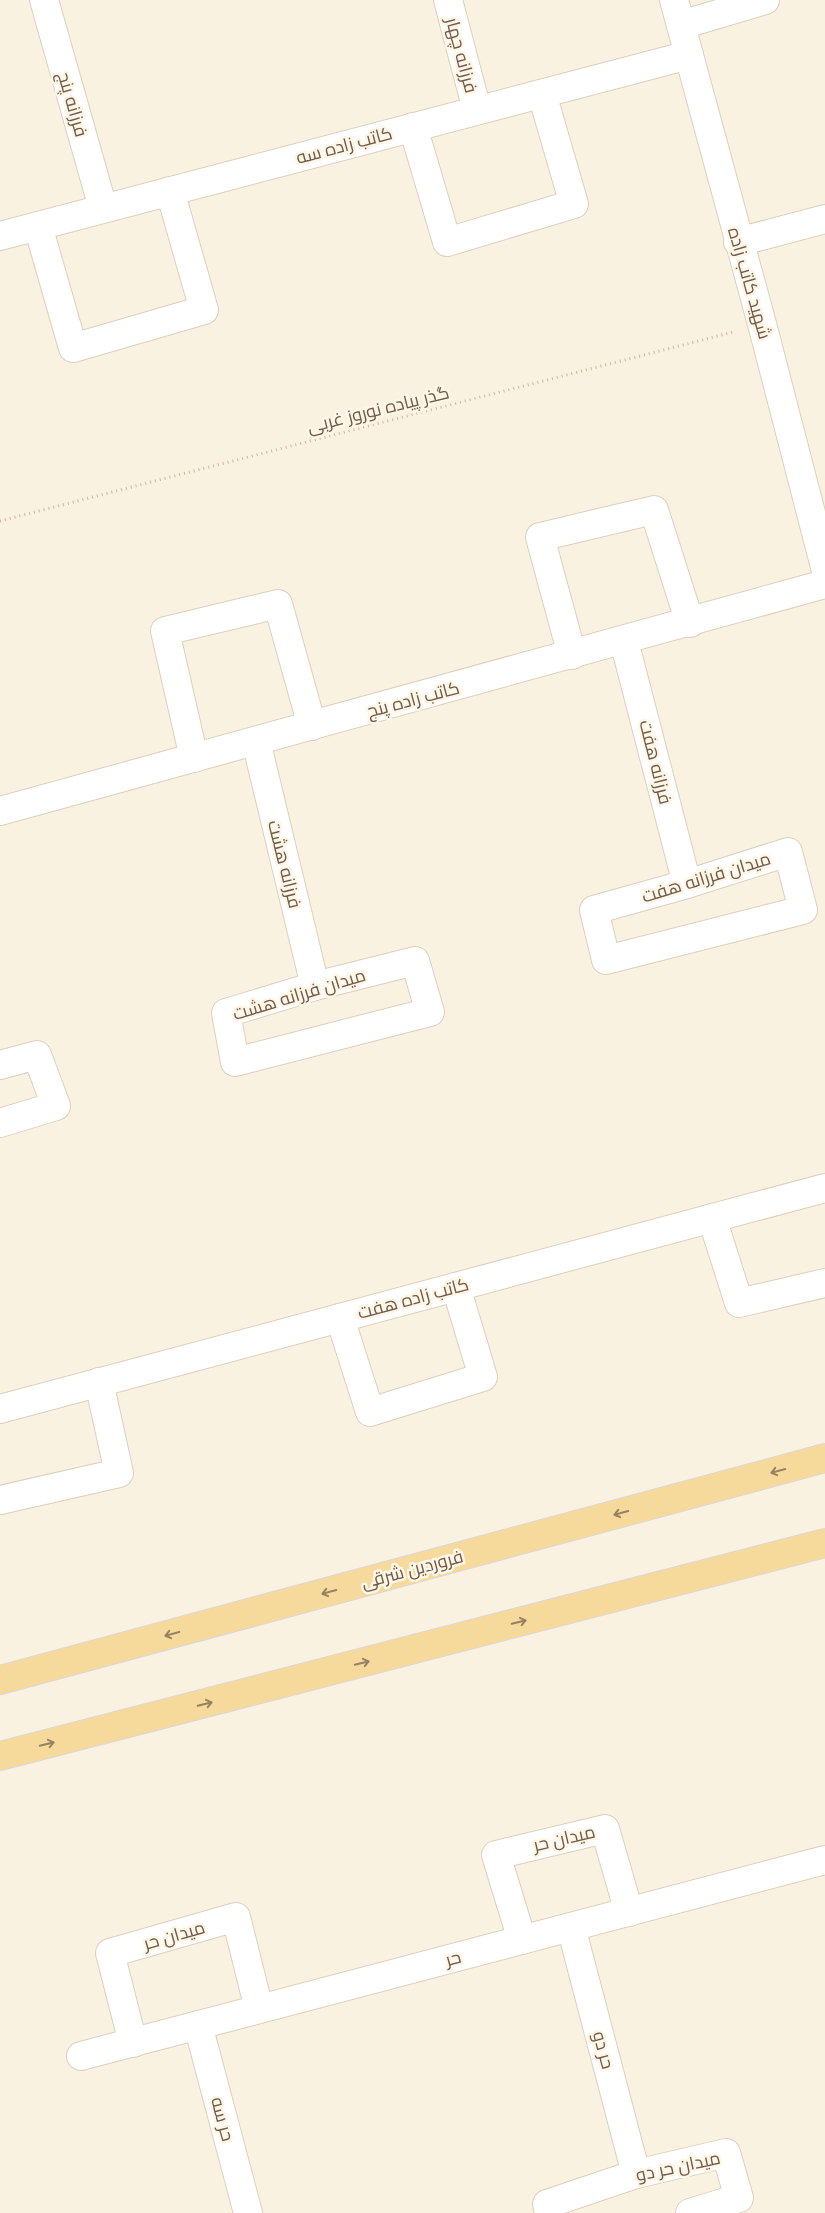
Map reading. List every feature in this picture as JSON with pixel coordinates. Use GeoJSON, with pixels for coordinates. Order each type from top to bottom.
{"type":"FeatureCollection","features":[{"type":"Feature","properties":{"kind":"main road","name":"فروردین شرقی"},"geometry":{"type":"LineString","coordinates":[[0,1680],[825,1458]]}},
{"type":"Feature","properties":{"kind":"main road"},"geometry":{"type":"LineString","coordinates":[[0,1756],[825,1543]]}},
{"type":"Feature","properties":{"kind":"street","name":"فرزانه پنج"},"geometry":{"type":"LineString","coordinates":[[44,0],[103,208]]}},
{"type":"Feature","properties":{"kind":"street","name":"فرزانه چهار"},"geometry":{"type":"LineString","coordinates":[[448,0],[477,110]]}},
{"type":"Feature","properties":{"kind":"street"},"geometry":{"type":"LineString","coordinates":[[677,12],[765,0]]}},
{"type":"Feature","properties":{"kind":"street","name":"شهید کاتب زاده"},"geometry":{"type":"LineString","coordinates":[[677,12],[738,242],[762,324],[825,567]]}},
{"type":"Feature","properties":{"kind":"street","name":"کاتب زاده سه"},"geometry":{"type":"LineString","coordinates":[[0,236],[689,55]]}},
{"type":"Feature","properties":{"kind":"street"},"geometry":{"type":"LineString","coordinates":[[413,127],[447,242],[574,204],[542,94]]}},
{"type":"Feature","properties":{"kind":"street"},"geometry":{"type":"LineString","coordinates":[[38,226],[73,348],[204,310],[170,191]]}},
{"type":"Feature","properties":{"kind":"street"},"geometry":{"type":"LineString","coordinates":[[738,242],[825,219]]}},
{"type":"Feature","properties":{"kind":"street"},"geometry":{"type":"LineString","coordinates":[[572,655],[540,537],[654,510],[690,623]]}},
{"type":"Feature","properties":{"kind":"street","name":"کاتب زاده پنج"},"geometry":{"type":"LineString","coordinates":[[0,811],[690,623],[825,584]]}},
{"type":"Feature","properties":{"kind":"street"},"geometry":{"type":"LineString","coordinates":[[194,758],[164,631],[278,604],[312,726]]}},
{"type":"Feature","properties":{"kind":"street","name":"فرزانه هفت"},"geometry":{"type":"LineString","coordinates":[[624,641],[687,884]]}},
{"type":"Feature","properties":{"kind":"street","name":"فرزانه هشت"},"geometry":{"type":"LineString","coordinates":[[256,741],[315,986]]}},
{"type":"Feature","properties":{"kind":"street","name":"میدان فرزانه هفت"},"geometry":{"type":"LineString","coordinates":[[788,852],[803,910],[606,960],[594,910],[687,884],[788,852]]}},
{"type":"Feature","properties":{"kind":"street","name":"میدان فرزانه هشت"},"geometry":{"type":"LineString","coordinates":[[415,961],[430,1012],[235,1062],[226,1013],[315,986],[415,961]]}},
{"type":"Feature","properties":{"kind":"street"},"geometry":{"type":"LineString","coordinates":[[0,1065],[36,1055],[56,1106],[0,1123]]}},
{"type":"Feature","properties":{"kind":"street","name":"کاتب زاده هفت"},"geometry":{"type":"LineString","coordinates":[[0,1409],[825,1188]]}},
{"type":"Feature","properties":{"kind":"street"},"geometry":{"type":"LineString","coordinates":[[712,1218],[739,1303],[825,1282]]}},
{"type":"Feature","properties":{"kind":"street"},"geometry":{"type":"LineString","coordinates":[[340,1318],[370,1412],[483,1377],[456,1287]]}},
{"type":"Feature","properties":{"kind":"street"},"geometry":{"type":"LineString","coordinates":[[0,1500],[119,1473],[99,1382]]}},
{"type":"Feature","properties":{"kind":"street","name":"میدان حر"},"geometry":{"type":"LineString","coordinates":[[522,1940],[496,1854],[606,1829],[629,1912]]}},
{"type":"Feature","properties":{"kind":"street","name":"حر"},"geometry":{"type":"LineString","coordinates":[[81,2056],[825,1860]]}},
{"type":"Feature","properties":{"kind":"street","name":"میدان حر"},"geometry":{"type":"LineString","coordinates":[[133,2043],[110,1953],[236,1917],[259,2009]]}},
{"type":"Feature","properties":{"kind":"street","name":"حر دو"},"geometry":{"type":"LineString","coordinates":[[572,1927],[636,2174]]}},
{"type":"Feature","properties":{"kind":"street","name":"حر سه"},"geometry":{"type":"LineString","coordinates":[[198,2025],[248,2213]]}},
{"type":"Feature","properties":{"kind":"street","name":"میدان حر دو"},"geometry":{"type":"LineString","coordinates":[[549,2213],[547,2204],[636,2174],[726,2153],[739,2198],[690,2213]]}},
{"type":"Feature","properties":{"kind":"path","name":"گذر پیاده نوروز غربی"},"geometry":{"type":"LineString","coordinates":[[0,521],[762,324]]}}]}
